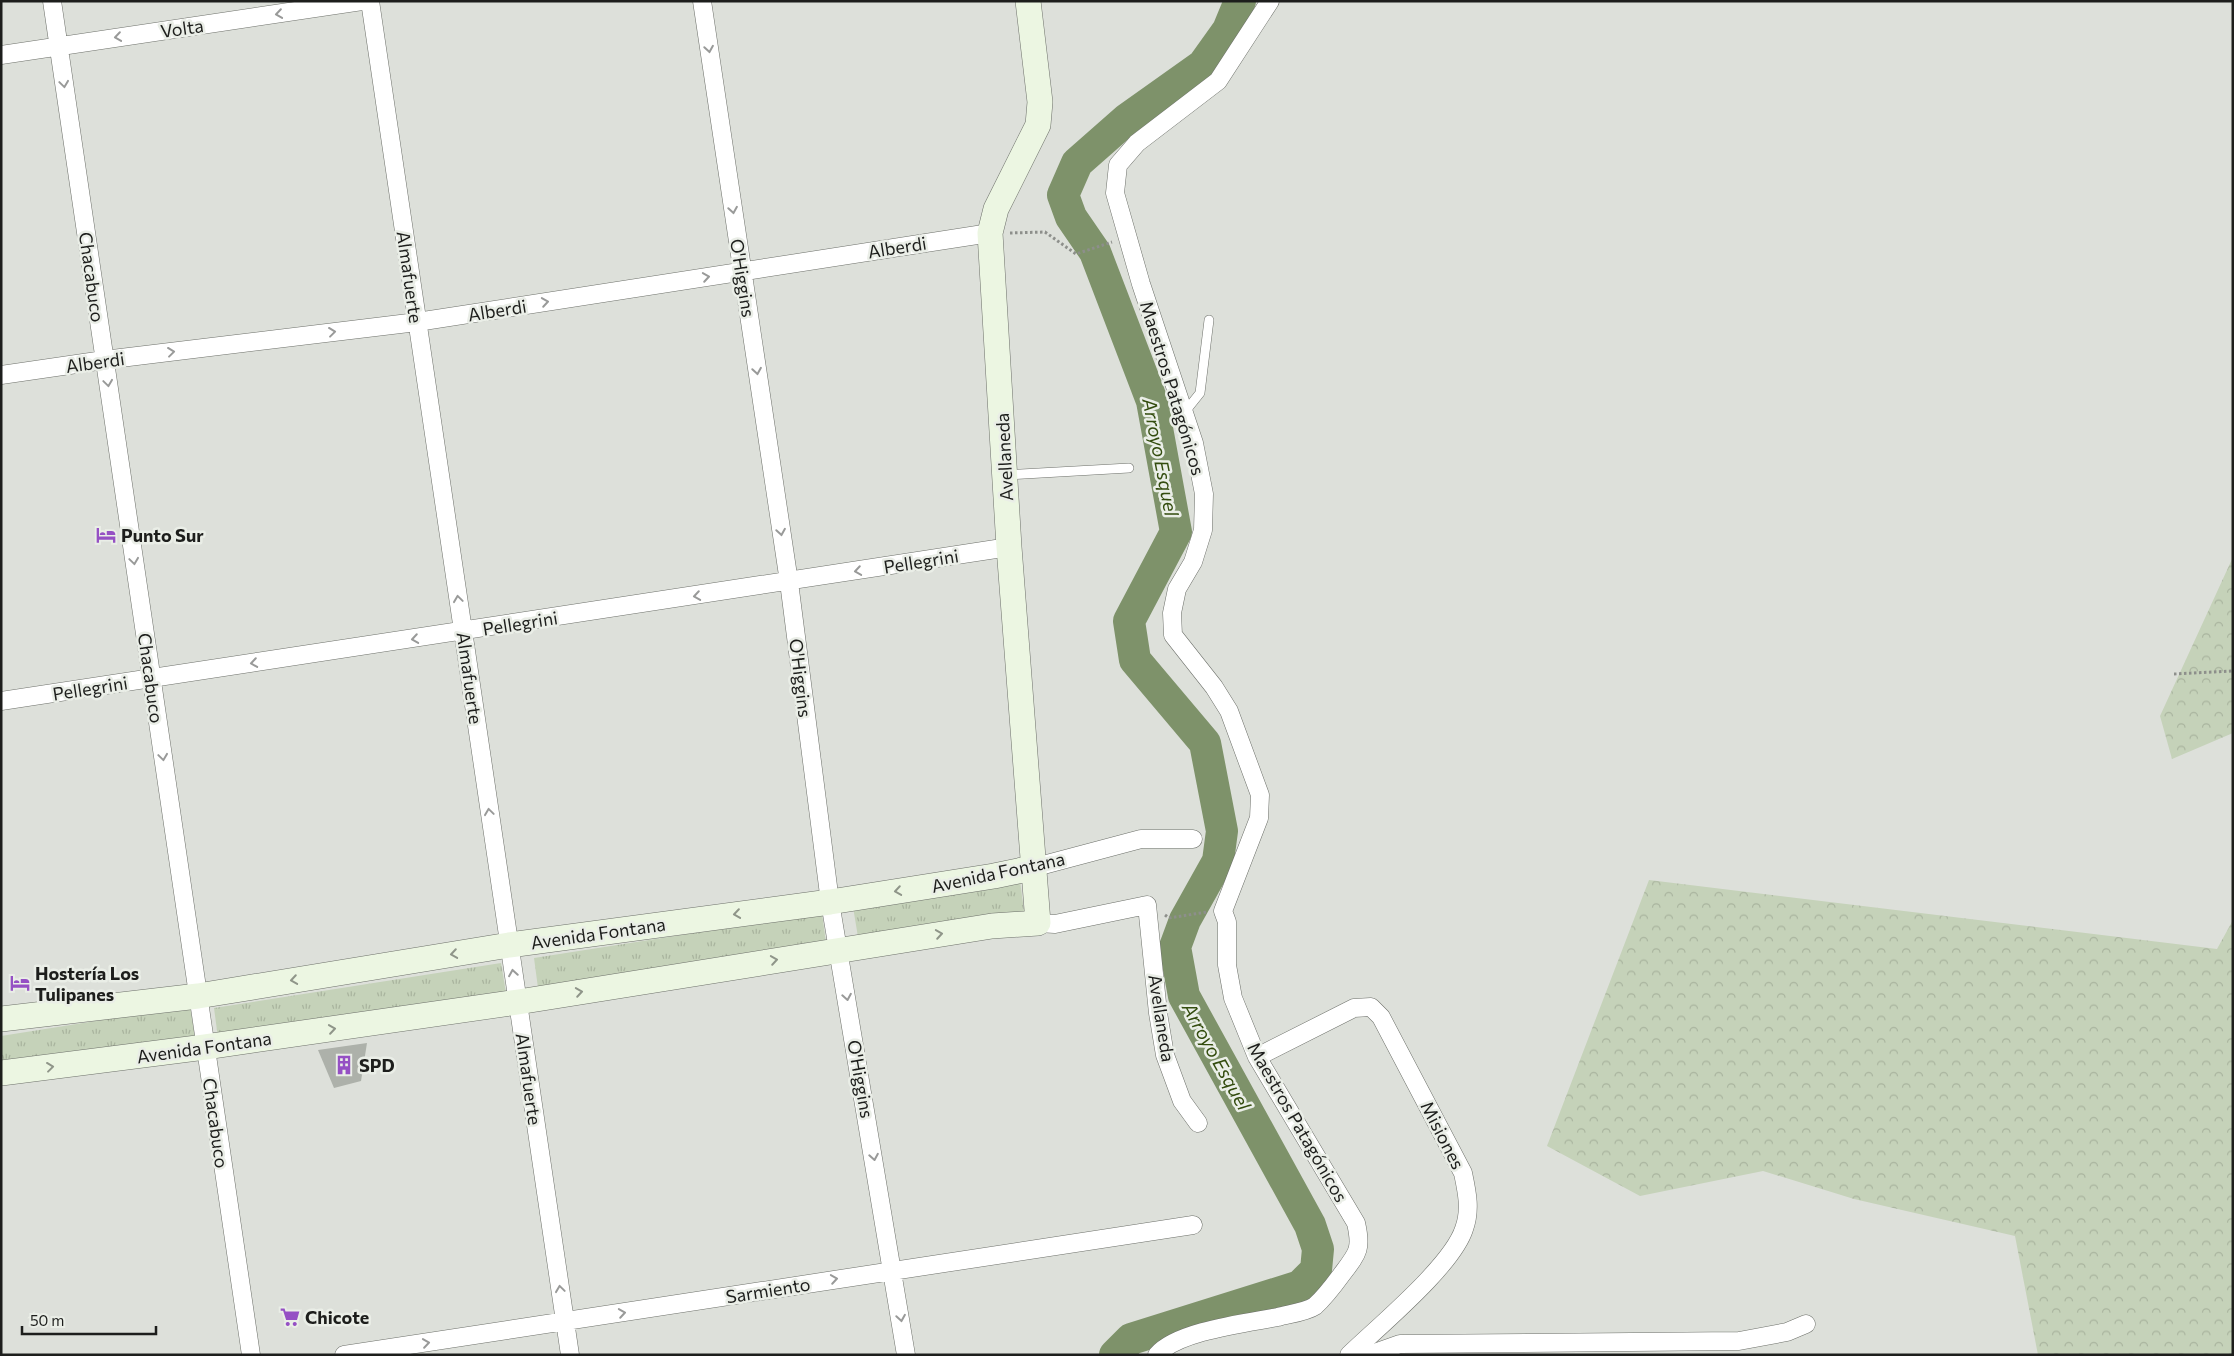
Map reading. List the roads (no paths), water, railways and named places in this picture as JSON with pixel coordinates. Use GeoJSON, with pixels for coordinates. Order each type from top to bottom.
{"type":"FeatureCollection","features":[{"type":"Feature","properties":{"kind":"street","name":"Chacabuco"},"geometry":{"type":"LineString","coordinates":[[52,1],[251,1355]]}},
{"type":"Feature","properties":{"kind":"street","name":"Volta"},"geometry":{"type":"LineString","coordinates":[[1,55],[362,1]]}},
{"type":"Feature","properties":{"kind":"street","name":"Almafuerte"},"geometry":{"type":"LineString","coordinates":[[370,1],[570,1355]]}},
{"type":"Feature","properties":{"kind":"street","name":"O'Higgins"},"geometry":{"type":"LineString","coordinates":[[702,1],[788,582],[830,902],[906,1355]]}},
{"type":"Feature","properties":{"kind":"street","name":"Avellaneda"},"geometry":{"type":"LineString","coordinates":[[1028,1],[1040,102],[1038,125],[996,208],[990,233],[1009,547],[1032,868],[1038,924]]}},
{"type":"Feature","properties":{"kind":"street","name":"Maestros Patagónicos"},"geometry":{"type":"LineString","coordinates":[[1157,1355],[1164,1347],[1185,1336],[1288,1315],[1313,1307],[1333,1287],[1351,1263],[1360,1243],[1356,1223],[1257,1057],[1233,998],[1227,965],[1227,922],[1223,911],[1260,818],[1260,795],[1229,711],[1214,687],[1173,634],[1172,613],[1177,589],[1193,562],[1203,530],[1204,494],[1194,443],[1125,232],[1115,194],[1118,164],[1137,143],[1218,81],[1270,1]]}},
{"type":"Feature","properties":{"kind":"street","name":"Alberdi"},"geometry":{"type":"LineString","coordinates":[[1,375],[104,360],[417,322],[990,233]]}},
{"type":"Feature","properties":{"kind":"street","name":"Pellegrini"},"geometry":{"type":"LineString","coordinates":[[1,701],[463,632],[1009,547]]}},
{"type":"Feature","properties":{"kind":"street","name":"Avenida Fontana"},"geometry":{"type":"LineString","coordinates":[[1,1019],[198,996],[509,944],[830,902],[994,876],[1032,868],[1140,838],[1193,839]]}},
{"type":"Feature","properties":{"kind":"street","name":"Avellaneda"},"geometry":{"type":"LineString","coordinates":[[1147,905],[1158,1013],[1165,1055],[1182,1101],[1198,1123]]}},
{"type":"Feature","properties":{"kind":"street","name":"Avenida Fontana"},"geometry":{"type":"LineString","coordinates":[[1,1073],[205,1047],[518,1002],[838,949],[992,926],[1055,924],[1147,905]]}},
{"type":"Feature","properties":{"kind":"street","name":"Misiones"},"geometry":{"type":"LineString","coordinates":[[1257,1057],[1354,1008],[1371,1008],[1381,1017],[1463,1173],[1469,1201],[1464,1229],[1446,1260],[1349,1355]]}},
{"type":"Feature","properties":{"kind":"street","name":"Sarmiento"},"geometry":{"type":"LineString","coordinates":[[344,1355],[1193,1225]]}},
{"type":"Feature","properties":{"kind":"street"},"geometry":{"type":"LineString","coordinates":[[1369,1355],[1400,1344],[1739,1341],[1787,1332],[1806,1324]]}},
{"type":"Feature","properties":{"kind":"lane"},"geometry":{"type":"LineString","coordinates":[[1184,413],[1200,393],[1209,320]]}},
{"type":"Feature","properties":{"kind":"lane"},"geometry":{"type":"LineString","coordinates":[[1005,475],[1129,468]]}},
{"type":"Feature","properties":{"kind":"waterway","name":"Arroyo Esquel"},"geometry":{"type":"LineString","coordinates":[[1115,1355],[1131,1339],[1300,1286],[1316,1270],[1318,1249],[1310,1225],[1184,996],[1175,947],[1185,920],[1218,861],[1222,831],[1205,743],[1135,660],[1129,621],[1176,532],[1152,401],[1095,252],[1071,217],[1063,195],[1077,163],[1127,119],[1203,65],[1228,30],[1240,1]]}},
{"type":"Feature","properties":{"kind":"place","name":"Punto Sur"},"geometry":{"type":"Point","coordinates":[106,535]}},
{"type":"Feature","properties":{"kind":"place","name":"Hostería Los Tulipanes"},"geometry":{"type":"Point","coordinates":[20,983]}},
{"type":"Feature","properties":{"kind":"place","name":"SPD"},"geometry":{"type":"Point","coordinates":[344,1065]}},
{"type":"Feature","properties":{"kind":"place","name":"Chicote"},"geometry":{"type":"Point","coordinates":[290,1317]}}]}
